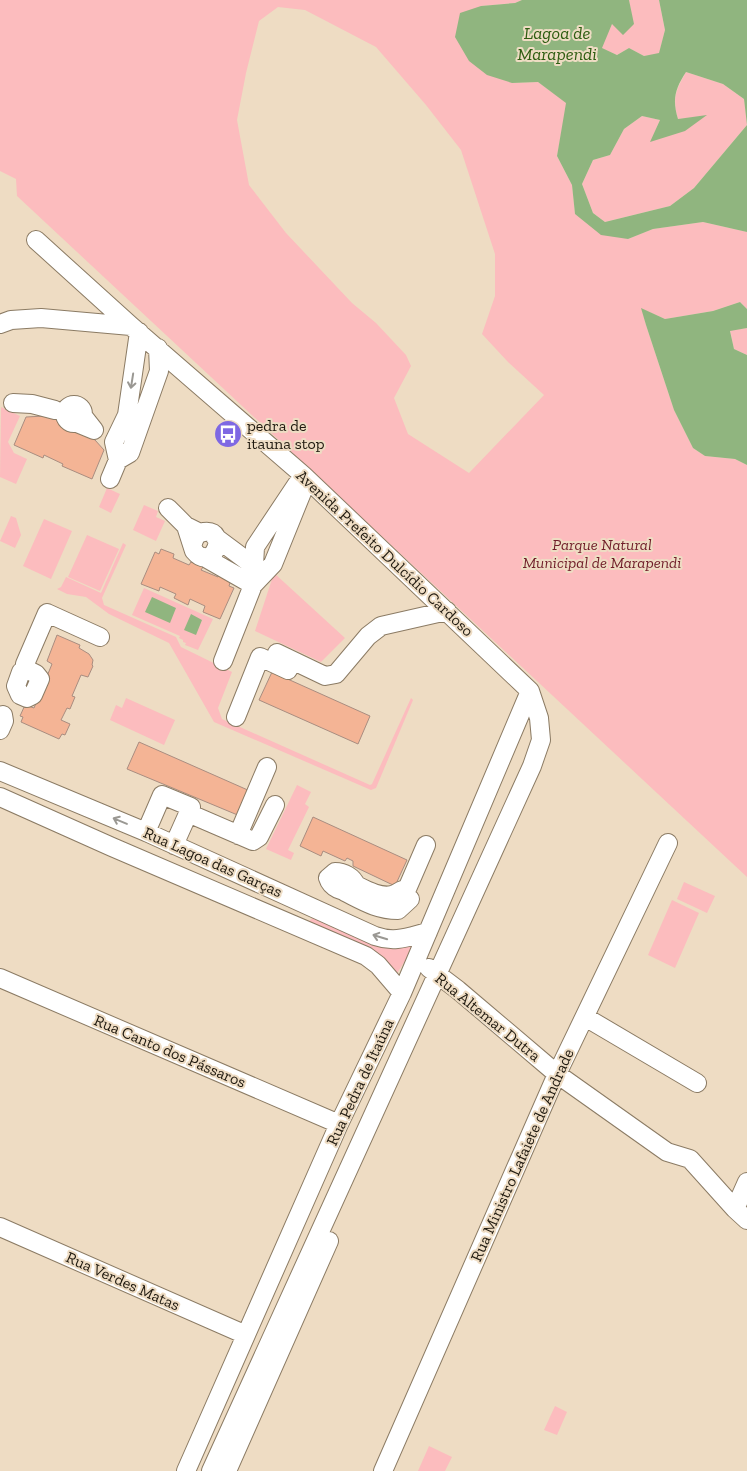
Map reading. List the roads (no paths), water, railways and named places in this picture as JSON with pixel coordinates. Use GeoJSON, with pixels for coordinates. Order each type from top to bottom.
{"type":"FeatureCollection","features":[{"type":"Feature","properties":{"kind":"street","name":"Avenida Prefeito Dulcídio Cardoso"},"geometry":{"type":"LineString","coordinates":[[36,240],[305,478],[446,610],[530,691],[544,724]]}},
{"type":"Feature","properties":{"kind":"street"},"geometry":{"type":"LineString","coordinates":[[0,324],[11,320],[41,318],[135,329],[134,418],[130,453],[118,460]]}},
{"type":"Feature","properties":{"kind":"street"},"geometry":{"type":"LineString","coordinates":[[114,442],[134,418],[159,371],[158,348]]}},
{"type":"Feature","properties":{"kind":"street"},"geometry":{"type":"LineString","coordinates":[[13,403],[32,404],[69,414],[114,442],[118,460],[110,479]]}},
{"type":"Feature","properties":{"kind":"street"},"geometry":{"type":"LineString","coordinates":[[223,661],[253,586],[255,547],[305,478]]}},
{"type":"Feature","properties":{"kind":"street"},"geometry":{"type":"LineString","coordinates":[[253,586],[273,564],[305,478]]}},
{"type":"Feature","properties":{"kind":"street"},"geometry":{"type":"LineString","coordinates":[[168,508],[198,535],[254,566]]}},
{"type":"Feature","properties":{"kind":"street"},"geometry":{"type":"LineString","coordinates":[[198,535],[194,551],[197,554],[253,586]]}},
{"type":"Feature","properties":{"kind":"street"},"geometry":{"type":"LineString","coordinates":[[278,651],[316,668],[325,676],[336,674],[368,636],[381,626],[446,610]]}},
{"type":"Feature","properties":{"kind":"street"},"geometry":{"type":"LineString","coordinates":[[14,695],[47,613],[100,637]]}},
{"type":"Feature","properties":{"kind":"street"},"geometry":{"type":"LineString","coordinates":[[236,717],[260,657],[303,677],[316,668]]}},
{"type":"Feature","properties":{"kind":"street","name":"Rua Pedra de Itaúna"},"geometry":{"type":"LineString","coordinates":[[186,1471],[339,1124],[402,993],[530,691]]}},
{"type":"Feature","properties":{"kind":"street","name":"Rua Pedra de Itaúna"},"geometry":{"type":"LineString","coordinates":[[211,1471],[442,978],[532,766],[541,740],[544,724]]}},
{"type":"Feature","properties":{"kind":"street"},"geometry":{"type":"LineString","coordinates":[[239,833],[267,767]]}},
{"type":"Feature","properties":{"kind":"street","name":"Rua Lagoa das Garças"},"geometry":{"type":"LineString","coordinates":[[0,770],[146,832],[375,936],[386,940],[397,940],[428,932]]}},
{"type":"Feature","properties":{"kind":"street"},"geometry":{"type":"LineString","coordinates":[[146,832],[162,796],[253,841],[259,837],[272,804]]}},
{"type":"Feature","properties":{"kind":"street","name":"Rua Lagoa das Garças"},"geometry":{"type":"LineString","coordinates":[[0,797],[366,956],[378,965],[402,993]]}},
{"type":"Feature","properties":{"kind":"street"},"geometry":{"type":"LineString","coordinates":[[174,845],[190,810]]}},
{"type":"Feature","properties":{"kind":"street","name":"Rua Ministro Lafaiete de Andrade"},"geometry":{"type":"LineString","coordinates":[[383,1471],[557,1074],[668,843]]}},
{"type":"Feature","properties":{"kind":"street"},"geometry":{"type":"LineString","coordinates":[[347,889],[390,896],[395,895],[402,889],[407,889],[426,845]]}},
{"type":"Feature","properties":{"kind":"street"},"geometry":{"type":"LineString","coordinates":[[347,889],[376,907],[386,910],[398,910],[408,898]]}},
{"type":"Feature","properties":{"kind":"street"},"geometry":{"type":"LineString","coordinates":[[328,914],[347,889]]}},
{"type":"Feature","properties":{"kind":"street"},"geometry":{"type":"LineString","coordinates":[[296,926],[307,904]]}},
{"type":"Feature","properties":{"kind":"street","name":"Rua Altemar Dutra"},"geometry":{"type":"LineString","coordinates":[[416,959],[442,978],[557,1074],[666,1152],[690,1159],[741,1215]]}},
{"type":"Feature","properties":{"kind":"street","name":"Rua Canto dos Pássaros"},"geometry":{"type":"LineString","coordinates":[[0,978],[339,1124]]}},
{"type":"Feature","properties":{"kind":"street"},"geometry":{"type":"LineString","coordinates":[[227,1471],[442,978]]}},
{"type":"Feature","properties":{"kind":"street"},"geometry":{"type":"LineString","coordinates":[[585,1017],[697,1083]]}},
{"type":"Feature","properties":{"kind":"street"},"geometry":{"type":"LineString","coordinates":[[741,1215],[747,1182]]}},
{"type":"Feature","properties":{"kind":"street","name":"Rua Verdes Matas"},"geometry":{"type":"LineString","coordinates":[[0,1227],[246,1335]]}},
{"type":"Feature","properties":{"kind":"water","name":"Lagoa de Marapendi"},"geometry":{"type":"Polygon","coordinates":[[[522,0],[629,0],[634,24],[623,35],[612,24],[602,48],[617,55],[629,48],[644,56],[659,53],[665,30],[659,0],[747,0],[747,125],[747,232],[703,222],[653,229],[628,239],[601,235],[575,214],[572,185],[557,156],[566,103],[538,82],[512,83],[487,75],[469,61],[455,37],[460,13],[481,6],[515,3],[522,0]],[[686,72],[676,94],[675,106],[678,119],[707,115],[685,131],[650,142],[660,120],[642,116],[624,129],[610,155],[593,160],[582,184],[593,213],[605,222],[670,206],[694,188],[747,125],[744,99],[723,84],[686,72]]]}},
{"type":"Feature","properties":{"kind":"water"},"geometry":{"type":"Polygon","coordinates":[[[740,302],[747,309],[747,328],[730,331],[734,349],[747,355],[747,465],[735,459],[705,456],[693,448],[674,410],[641,308],[665,319],[713,311],[740,302]]]}},
{"type":"Feature","properties":{"kind":"water"},"geometry":{"type":"Polygon","coordinates":[[[152,597],[176,608],[170,623],[145,612],[152,597]]]}},
{"type":"Feature","properties":{"kind":"water"},"geometry":{"type":"Polygon","coordinates":[[[191,614],[202,620],[196,635],[184,630],[191,614]]]}},
{"type":"Feature","properties":{"kind":"place","name":"pedra de itauna stop"},"geometry":{"type":"Point","coordinates":[228,434]}},
{"type":"Feature","properties":{"kind":"park label","name":"Parque Natural Municipal de Marapendi"},"geometry":{"type":"Point","coordinates":[602,553]}}]}
